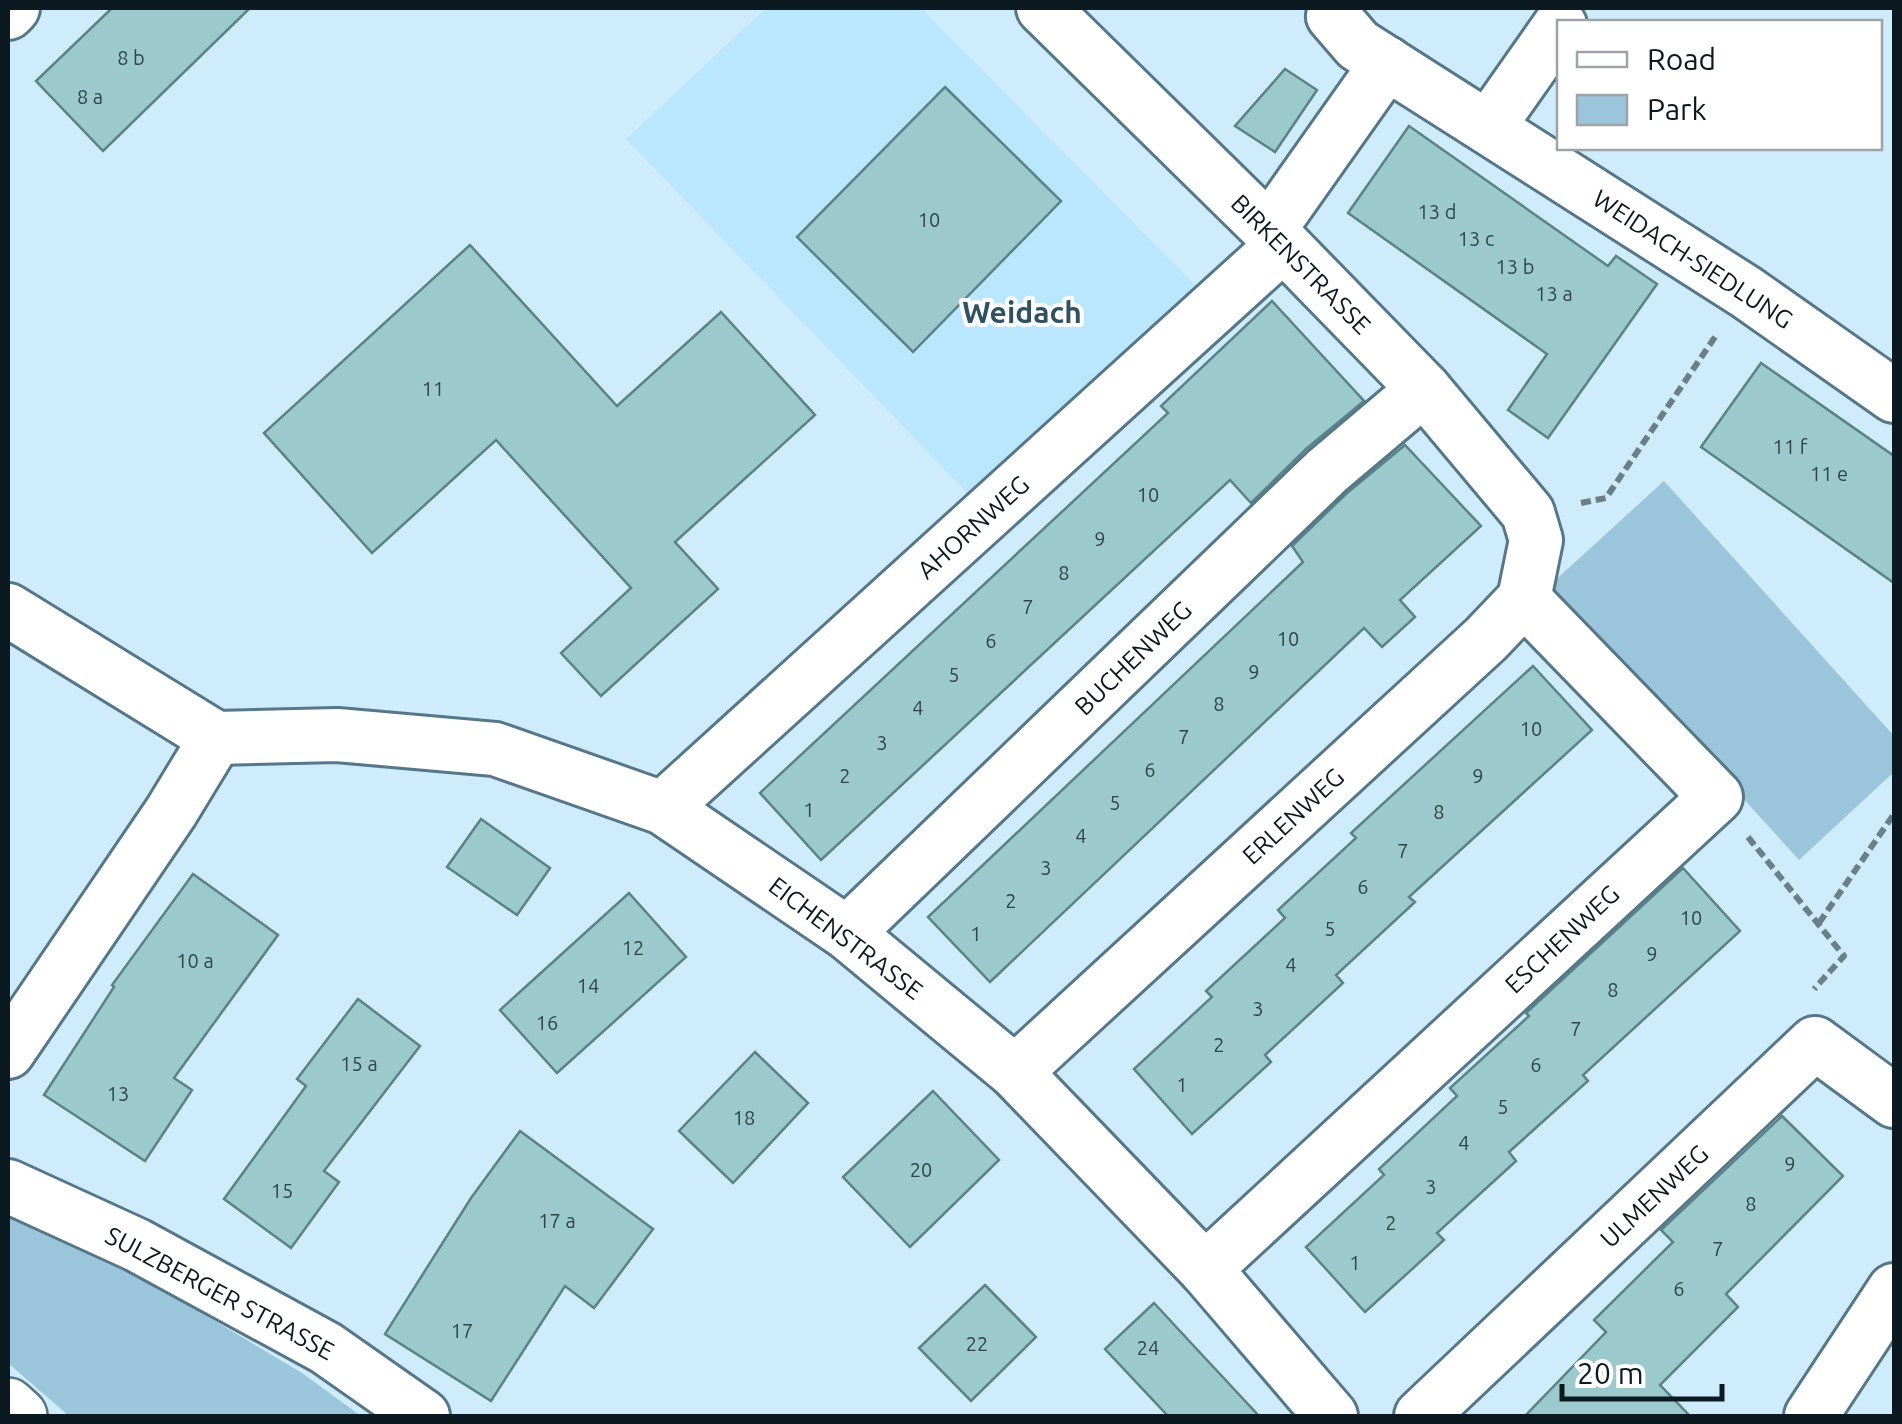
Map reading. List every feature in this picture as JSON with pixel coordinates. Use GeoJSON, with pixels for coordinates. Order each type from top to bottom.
{"type":"FeatureCollection","features":[{"type":"Feature","properties":{"kind":"street"},"geometry":{"type":"LineString","coordinates":[[8,13],[13,8]]}},
{"type":"Feature","properties":{"kind":"street","name":"BIRKENSTRASSE"},"geometry":{"type":"LineString","coordinates":[[1043,8],[1424,390],[1532,526]]}},
{"type":"Feature","properties":{"kind":"street","name":"WEIDACH-SIEDLUNG"},"geometry":{"type":"LineString","coordinates":[[1335,8],[1333,16],[1358,45],[1746,292],[1894,396]]}},
{"type":"Feature","properties":{"kind":"street"},"geometry":{"type":"LineString","coordinates":[[1489,126],[1557,28]]}},
{"type":"Feature","properties":{"kind":"street","name":"AHORNWEG"},"geometry":{"type":"LineString","coordinates":[[663,808],[1276,238],[1387,63]]}},
{"type":"Feature","properties":{"kind":"street","name":"BUCHENWEG"},"geometry":{"type":"LineString","coordinates":[[847,933],[1327,470],[1424,390]]}},
{"type":"Feature","properties":{"kind":"street"},"geometry":{"type":"LineString","coordinates":[[1532,526],[1524,599],[1716,798]]}},
{"type":"Feature","properties":{"kind":"street","name":"ERLENWEG"},"geometry":{"type":"LineString","coordinates":[[1015,1072],[1486,639],[1524,599]]}},
{"type":"Feature","properties":{"kind":"street"},"geometry":{"type":"LineString","coordinates":[[8,610],[216,738],[172,812],[8,1052]]}},
{"type":"Feature","properties":{"kind":"street","name":"EICHENSTRASSE"},"geometry":{"type":"LineString","coordinates":[[216,738],[337,736],[495,749],[663,808],[847,933],[1015,1072],[1205,1269],[1331,1416]]}},
{"type":"Feature","properties":{"kind":"street","name":"ESCHENWEG"},"geometry":{"type":"LineString","coordinates":[[1205,1269],[1716,798]]}},
{"type":"Feature","properties":{"kind":"street"},"geometry":{"type":"LineString","coordinates":[[1815,1043],[1894,1101]]}},
{"type":"Feature","properties":{"kind":"street","name":"ULMENWEG"},"geometry":{"type":"LineString","coordinates":[[1421,1416],[1815,1043]]}},
{"type":"Feature","properties":{"kind":"street","name":"SULZBERGER STRASSE"},"geometry":{"type":"LineString","coordinates":[[8,1186],[137,1246],[326,1348],[423,1416]]}},
{"type":"Feature","properties":{"kind":"street"},"geometry":{"type":"LineString","coordinates":[[1811,1416],[1894,1290]]}},
{"type":"Feature","properties":{"kind":"street"},"geometry":{"type":"LineString","coordinates":[[8,1406],[18,1416]]}},
{"type":"Feature","properties":{"kind":"path"},"geometry":{"type":"LineString","coordinates":[[1532,526],[1606,498],[1746,292]]}},
{"type":"Feature","properties":{"kind":"path"},"geometry":{"type":"LineString","coordinates":[[1716,798],[1844,956],[1788,1018],[1815,1043]]}},
{"type":"Feature","properties":{"kind":"path"},"geometry":{"type":"LineString","coordinates":[[1819,923],[1894,814]]}},
{"type":"Feature","properties":{"kind":"shaded area"},"geometry":{"type":"Polygon","coordinates":[[[766,8],[921,8],[1206,296],[976,502],[626,139],[766,8]]]}},
{"type":"Feature","properties":{"kind":"green space"},"geometry":{"type":"Polygon","coordinates":[[[1664,481],[1894,736],[1894,772],[1799,860],[1550,585],[1664,481]]]}},
{"type":"Feature","properties":{"kind":"green space"},"geometry":{"type":"Polygon","coordinates":[[[8,1216],[123,1266],[302,1373],[361,1416],[69,1416],[8,1363],[8,1216]]]}},
{"type":"Feature","properties":{"kind":"building"},"geometry":{"type":"Polygon","coordinates":[[[112,8],[250,8],[103,151],[36,81],[112,8]]]}},
{"type":"Feature","properties":{"kind":"building"},"geometry":{"type":"Polygon","coordinates":[[[1285,69],[1317,90],[1275,152],[1235,126],[1285,69]]]}},
{"type":"Feature","properties":{"kind":"building"},"geometry":{"type":"Polygon","coordinates":[[[945,87],[1061,201],[913,352],[797,237],[945,87]]]}},
{"type":"Feature","properties":{"kind":"building"},"geometry":{"type":"Polygon","coordinates":[[[1409,126],[1608,266],[1616,256],[1657,284],[1548,438],[1508,410],[1547,354],[1348,213],[1409,126]]]}},
{"type":"Feature","properties":{"kind":"building"},"geometry":{"type":"Polygon","coordinates":[[[470,245],[617,406],[721,312],[815,415],[675,542],[718,589],[601,696],[561,653],[631,588],[496,440],[372,553],[264,433],[470,245]]]}},
{"type":"Feature","properties":{"kind":"building"},"geometry":{"type":"Polygon","coordinates":[[[1272,301],[1364,401],[1306,449],[1251,503],[1230,480],[821,860],[760,793],[1168,413],[1161,406],[1272,301]]]}},
{"type":"Feature","properties":{"kind":"building"},"geometry":{"type":"Polygon","coordinates":[[[1761,363],[1894,456],[1894,583],[1701,447],[1761,363]]]}},
{"type":"Feature","properties":{"kind":"building"},"geometry":{"type":"Polygon","coordinates":[[[1405,445],[1481,526],[1400,600],[1415,617],[1382,647],[1364,628],[990,982],[928,917],[1303,562],[1292,546],[1405,445]]]}},
{"type":"Feature","properties":{"kind":"building"},"geometry":{"type":"Polygon","coordinates":[[[1533,666],[1592,730],[1409,897],[1415,902],[1336,975],[1343,983],[1265,1055],[1271,1062],[1192,1134],[1134,1069],[1212,997],[1206,991],[1285,918],[1278,910],[1356,838],[1351,833],[1533,666]]]}},
{"type":"Feature","properties":{"kind":"building"},"geometry":{"type":"Polygon","coordinates":[[[481,819],[550,868],[517,915],[447,867],[481,819]]]}},
{"type":"Feature","properties":{"kind":"building"},"geometry":{"type":"Polygon","coordinates":[[[1683,868],[1740,931],[1583,1075],[1588,1081],[1509,1152],[1516,1161],[1437,1233],[1444,1240],[1365,1312],[1306,1247],[1384,1175],[1379,1169],[1457,1096],[1450,1088],[1683,868]]]}},
{"type":"Feature","properties":{"kind":"building"},"geometry":{"type":"Polygon","coordinates":[[[193,874],[278,935],[174,1078],[192,1090],[145,1161],[44,1095],[112,985],[193,874]]]}},
{"type":"Feature","properties":{"kind":"building"},"geometry":{"type":"Polygon","coordinates":[[[629,893],[686,957],[557,1073],[500,1010],[629,893]]]}},
{"type":"Feature","properties":{"kind":"building"},"geometry":{"type":"Polygon","coordinates":[[[358,999],[420,1046],[324,1171],[339,1182],[291,1248],[224,1199],[306,1086],[297,1079],[358,999]]]}},
{"type":"Feature","properties":{"kind":"building"},"geometry":{"type":"Polygon","coordinates":[[[755,1052],[808,1103],[733,1183],[679,1131],[755,1052]]]}},
{"type":"Feature","properties":{"kind":"building"},"geometry":{"type":"Polygon","coordinates":[[[933,1091],[999,1160],[910,1247],[843,1177],[933,1091]]]}},
{"type":"Feature","properties":{"kind":"building"},"geometry":{"type":"Polygon","coordinates":[[[1782,1116],[1843,1176],[1726,1294],[1738,1307],[1660,1385],[1690,1416],[1525,1416],[1606,1332],[1594,1320],[1673,1242],[1661,1230],[1782,1116]]]}},
{"type":"Feature","properties":{"kind":"building"},"geometry":{"type":"Polygon","coordinates":[[[520,1131],[653,1229],[594,1308],[565,1286],[491,1401],[385,1334],[471,1198],[520,1131]]]}},
{"type":"Feature","properties":{"kind":"building"},"geometry":{"type":"Polygon","coordinates":[[[985,1285],[1036,1337],[971,1401],[919,1348],[985,1285]]]}},
{"type":"Feature","properties":{"kind":"building"},"geometry":{"type":"Polygon","coordinates":[[[1154,1303],[1259,1416],[1168,1416],[1105,1349],[1154,1303]]]}},
{"type":"Feature","properties":{"kind":"district","name":"Weidach"},"geometry":{"type":"Point","coordinates":[1022,312]}}]}
